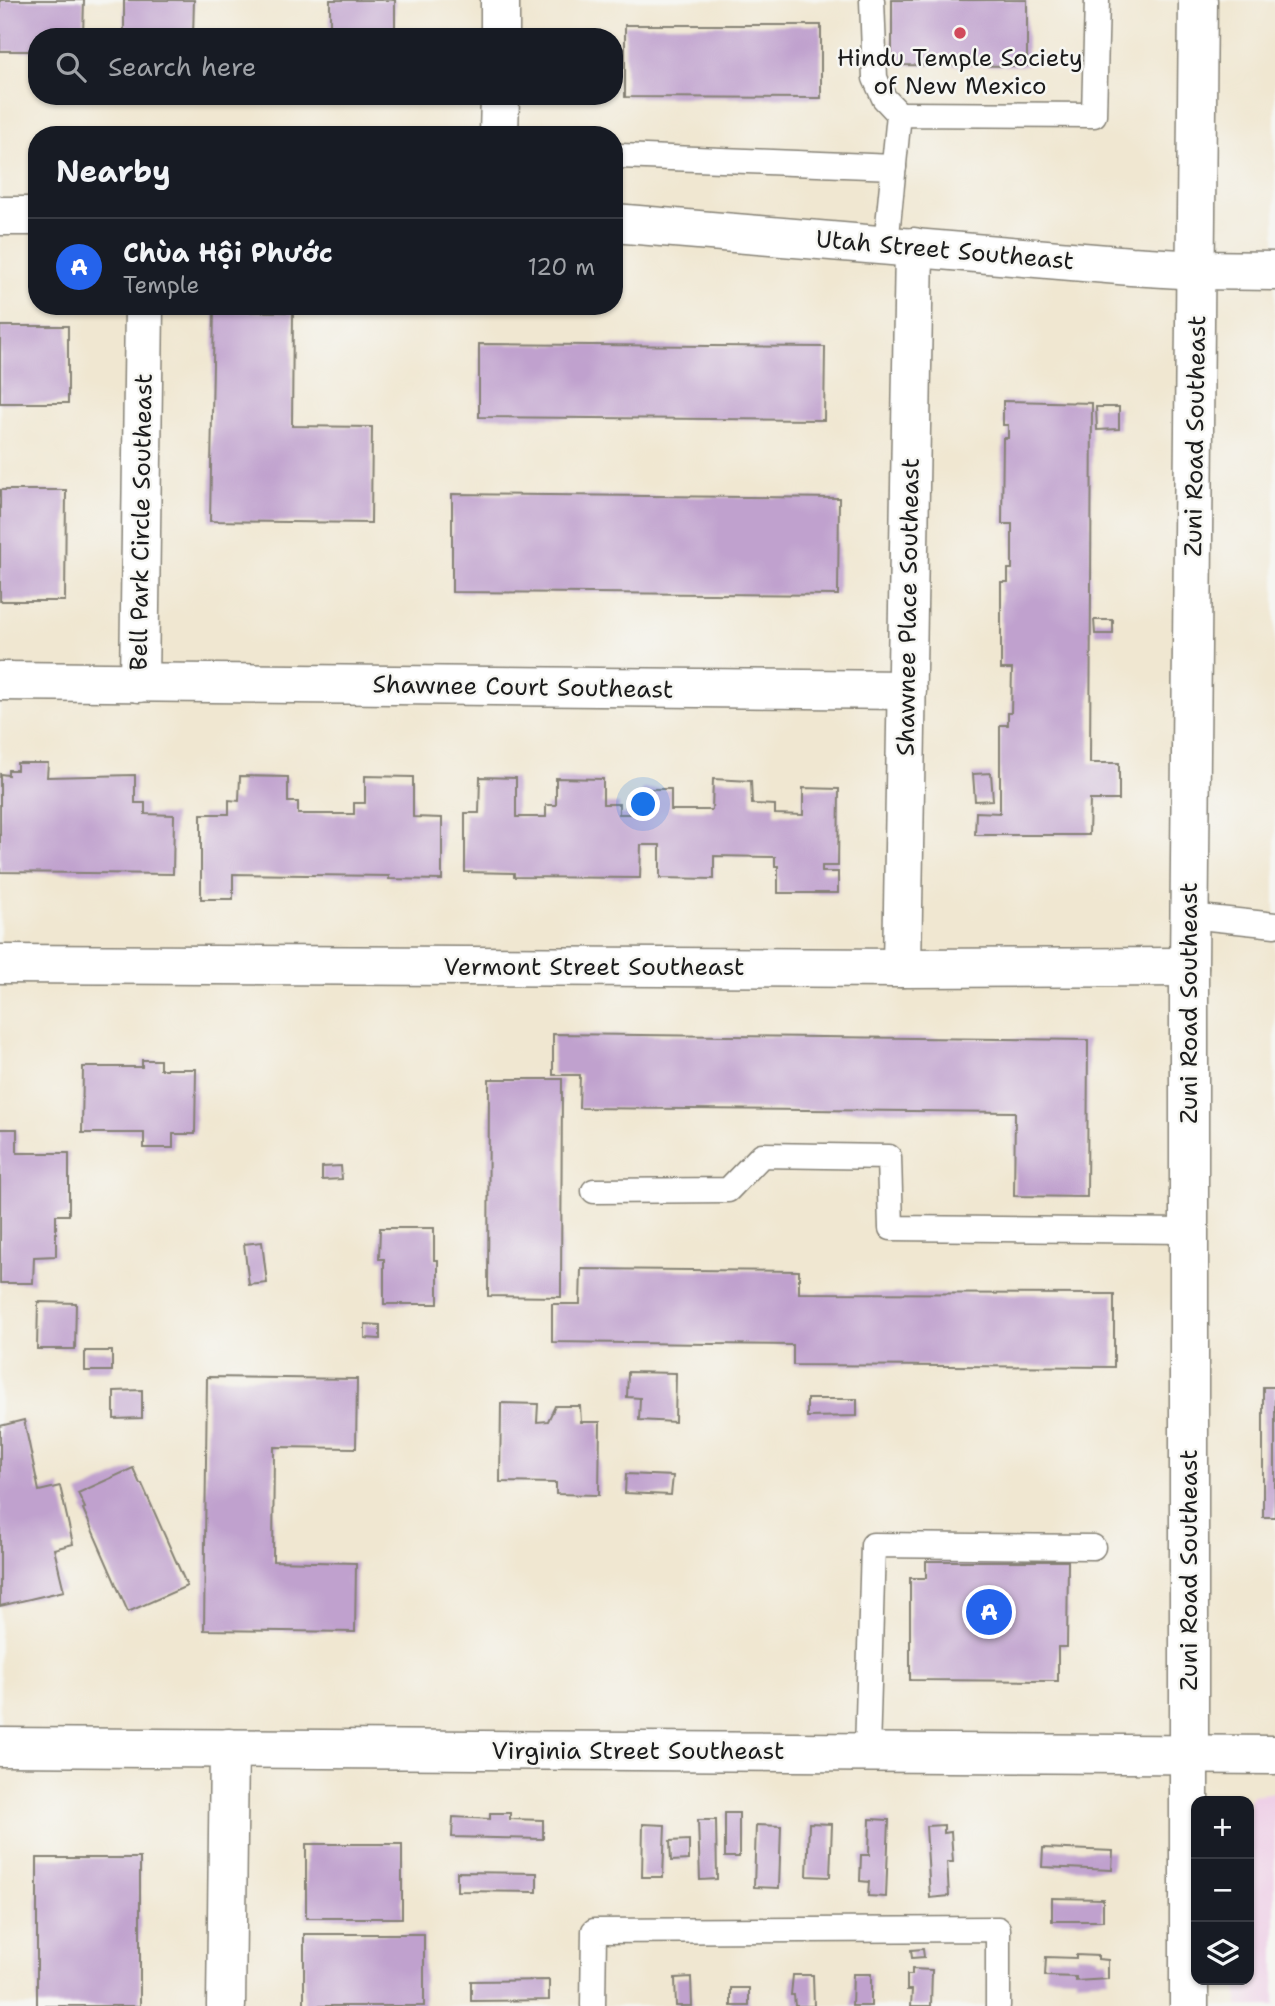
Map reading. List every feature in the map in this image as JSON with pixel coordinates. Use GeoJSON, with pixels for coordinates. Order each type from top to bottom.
{"type":"FeatureCollection","features":[{"type":"Feature","properties":{"kind":"street"},"geometry":{"type":"LineString","coordinates":[[500,0],[500,28]]}},
{"type":"Feature","properties":{"kind":"street","name":"Zuni Road Southeast"},"geometry":{"type":"LineString","coordinates":[[1189,2006],[1189,916],[1198,0]]}},
{"type":"Feature","properties":{"kind":"street"},"geometry":{"type":"LineString","coordinates":[[499,126],[500,105]]}},
{"type":"Feature","properties":{"kind":"street"},"geometry":{"type":"LineString","coordinates":[[0,216],[28,216]]}},
{"type":"Feature","properties":{"kind":"street","name":"Utah Street Southeast"},"geometry":{"type":"LineString","coordinates":[[623,224],[1197,270],[1275,271]]}},
{"type":"Feature","properties":{"kind":"street","name":"Shawnee Place Southeast"},"geometry":{"type":"LineString","coordinates":[[900,246],[907,690],[902,968]]}},
{"type":"Feature","properties":{"kind":"street","name":"Bell Park Circle Southeast"},"geometry":{"type":"LineString","coordinates":[[0,681],[139,683],[144,315]]}},
{"type":"Feature","properties":{"kind":"street","name":"Shawnee Court Southeast"},"geometry":{"type":"LineString","coordinates":[[139,683],[907,690]]}},
{"type":"Feature","properties":{"kind":"street","name":"Vermont Street Southeast"},"geometry":{"type":"LineString","coordinates":[[0,964],[1189,967]]}},
{"type":"Feature","properties":{"kind":"street","name":"Virginia Street Southeast"},"geometry":{"type":"LineString","coordinates":[[0,1747],[1275,1755]]}},
{"type":"Feature","properties":{"kind":"street"},"geometry":{"type":"LineString","coordinates":[[226,2006],[229,1748]]}},
{"type":"Feature","properties":{"kind":"lane"},"geometry":{"type":"LineString","coordinates":[[872,0],[876,78],[884,98],[899,114],[1094,115],[1097,0]]}},
{"type":"Feature","properties":{"kind":"lane"},"geometry":{"type":"LineString","coordinates":[[899,114],[894,167],[900,246]]}},
{"type":"Feature","properties":{"kind":"lane"},"geometry":{"type":"LineString","coordinates":[[623,156],[894,167]]}},
{"type":"Feature","properties":{"kind":"lane"},"geometry":{"type":"LineString","coordinates":[[1189,916],[1275,925]]}},
{"type":"Feature","properties":{"kind":"lane"},"geometry":{"type":"LineString","coordinates":[[594,1191],[728,1190],[762,1155],[889,1157],[891,1228],[1188,1231]]}},
{"type":"Feature","properties":{"kind":"lane"},"geometry":{"type":"LineString","coordinates":[[867,1752],[873,1545],[1093,1547]]}},
{"type":"Feature","properties":{"kind":"lane"},"geometry":{"type":"LineString","coordinates":[[593,2006],[594,1931],[999,1929],[998,2006]]}},
{"type":"Feature","properties":{"kind":"shaded area"},"geometry":{"type":"Polygon","coordinates":[[[1275,1792],[1275,2006],[1238,2006],[1238,1985],[1254,1985],[1252,1795],[1275,1792]]]}},
{"type":"Feature","properties":{"kind":"building"},"geometry":{"type":"Polygon","coordinates":[[[0,0],[84,0],[83,28],[28,28],[28,51],[0,51],[0,0]]]}},
{"type":"Feature","properties":{"kind":"building"},"geometry":{"type":"Polygon","coordinates":[[[124,0],[194,0],[193,28],[124,28],[124,0]]]}},
{"type":"Feature","properties":{"kind":"building"},"geometry":{"type":"Polygon","coordinates":[[[330,0],[395,0],[395,28],[330,28],[330,0]]]}},
{"type":"Feature","properties":{"kind":"building","name":"Hindu Temple Society of New Mexico"},"geometry":{"type":"Polygon","coordinates":[[[892,0],[1027,0],[1027,66],[892,65],[892,0]]]}},
{"type":"Feature","properties":{"kind":"building"},"geometry":{"type":"Polygon","coordinates":[[[625,25],[821,25],[821,98],[625,97],[625,25]]]}},
{"type":"Feature","properties":{"kind":"building"},"geometry":{"type":"Polygon","coordinates":[[[214,315],[293,315],[292,426],[372,427],[371,523],[210,521],[214,315]]]}},
{"type":"Feature","properties":{"kind":"building"},"geometry":{"type":"Polygon","coordinates":[[[0,326],[68,326],[68,403],[0,403],[0,326]]]}},
{"type":"Feature","properties":{"kind":"building"},"geometry":{"type":"Polygon","coordinates":[[[479,344],[825,347],[824,420],[479,417],[479,344]]]}},
{"type":"Feature","properties":{"kind":"building"},"geometry":{"type":"Polygon","coordinates":[[[1003,401],[1092,403],[1090,763],[1119,763],[1119,800],[1090,800],[1089,835],[975,835],[976,812],[1000,813],[1000,725],[1008,725],[1008,713],[1011,713],[1012,669],[1001,669],[1001,582],[1008,582],[1008,569],[1012,569],[1012,524],[1002,524],[1003,438],[1008,438],[1008,425],[1003,425],[1003,401]]]}},
{"type":"Feature","properties":{"kind":"building"},"geometry":{"type":"Polygon","coordinates":[[[1096,407],[1119,407],[1119,429],[1097,430],[1096,407]]]}},
{"type":"Feature","properties":{"kind":"building"},"geometry":{"type":"Polygon","coordinates":[[[0,490],[66,490],[65,601],[0,601],[0,490]]]}},
{"type":"Feature","properties":{"kind":"building"},"geometry":{"type":"Polygon","coordinates":[[[452,494],[839,498],[838,595],[452,592],[452,494]]]}},
{"type":"Feature","properties":{"kind":"building"},"geometry":{"type":"Polygon","coordinates":[[[1094,620],[1113,620],[1113,634],[1095,634],[1094,620]]]}},
{"type":"Feature","properties":{"kind":"building"},"geometry":{"type":"Polygon","coordinates":[[[17,763],[48,763],[47,777],[135,775],[135,803],[145,803],[145,814],[174,815],[173,874],[0,872],[0,774],[8,775],[8,770],[17,770],[17,763]]]}},
{"type":"Feature","properties":{"kind":"building"},"geometry":{"type":"Polygon","coordinates":[[[991,773],[993,800],[975,801],[973,774],[991,773]]]}},
{"type":"Feature","properties":{"kind":"building"},"geometry":{"type":"Polygon","coordinates":[[[240,776],[288,777],[288,802],[298,802],[298,814],[354,814],[354,803],[365,803],[365,776],[413,777],[413,817],[442,818],[442,880],[389,879],[389,876],[233,874],[233,899],[201,899],[201,814],[229,814],[229,800],[239,801],[240,776]]]}},
{"type":"Feature","properties":{"kind":"building"},"geometry":{"type":"Polygon","coordinates":[[[480,777],[516,778],[516,817],[546,817],[546,805],[556,805],[556,778],[603,779],[603,804],[619,804],[619,814],[641,814],[642,789],[671,789],[671,810],[712,810],[713,779],[751,781],[752,804],[775,805],[775,814],[803,815],[803,788],[839,789],[838,866],[822,866],[822,872],[838,872],[838,893],[778,893],[778,866],[775,866],[775,857],[714,856],[714,879],[660,878],[660,845],[641,845],[640,878],[514,877],[514,873],[465,872],[465,813],[479,813],[480,777]]]}},
{"type":"Feature","properties":{"kind":"building"},"geometry":{"type":"Polygon","coordinates":[[[553,1034],[1088,1040],[1087,1197],[1014,1196],[1015,1112],[579,1108],[580,1075],[553,1075],[553,1034]]]}},
{"type":"Feature","properties":{"kind":"building"},"geometry":{"type":"Polygon","coordinates":[[[142,1060],[160,1060],[160,1069],[196,1069],[195,1134],[173,1134],[173,1148],[144,1148],[144,1133],[82,1133],[83,1067],[142,1067],[142,1060]]]}},
{"type":"Feature","properties":{"kind":"building"},"geometry":{"type":"Polygon","coordinates":[[[489,1079],[562,1079],[561,1297],[488,1296],[489,1079]]]}},
{"type":"Feature","properties":{"kind":"building"},"geometry":{"type":"Polygon","coordinates":[[[0,1129],[17,1129],[17,1153],[69,1153],[69,1215],[56,1215],[56,1256],[34,1257],[33,1283],[0,1283],[0,1129]]]}},
{"type":"Feature","properties":{"kind":"building"},"geometry":{"type":"Polygon","coordinates":[[[341,1166],[342,1179],[322,1180],[322,1167],[341,1166]]]}},
{"type":"Feature","properties":{"kind":"building"},"geometry":{"type":"Polygon","coordinates":[[[380,1228],[434,1228],[434,1260],[438,1260],[438,1304],[384,1304],[384,1259],[379,1259],[380,1228]]]}},
{"type":"Feature","properties":{"kind":"building"},"geometry":{"type":"Polygon","coordinates":[[[262,1242],[267,1283],[249,1285],[244,1244],[262,1242]]]}},
{"type":"Feature","properties":{"kind":"building"},"geometry":{"type":"Polygon","coordinates":[[[581,1269],[799,1271],[799,1293],[1114,1294],[1114,1367],[793,1365],[793,1345],[552,1342],[552,1304],[580,1304],[581,1269]]]}},
{"type":"Feature","properties":{"kind":"building"},"geometry":{"type":"Polygon","coordinates":[[[38,1302],[76,1303],[75,1349],[37,1349],[38,1302]]]}},
{"type":"Feature","properties":{"kind":"building"},"geometry":{"type":"Polygon","coordinates":[[[365,1324],[380,1325],[380,1339],[365,1338],[365,1324]]]}},
{"type":"Feature","properties":{"kind":"building"},"geometry":{"type":"Polygon","coordinates":[[[85,1351],[112,1351],[112,1371],[85,1371],[85,1351]]]}},
{"type":"Feature","properties":{"kind":"building"},"geometry":{"type":"Polygon","coordinates":[[[628,1372],[676,1373],[675,1422],[639,1420],[640,1398],[627,1397],[628,1372]]]}},
{"type":"Feature","properties":{"kind":"building"},"geometry":{"type":"Polygon","coordinates":[[[207,1377],[357,1379],[356,1448],[274,1447],[273,1561],[356,1563],[355,1632],[204,1630],[207,1377]]]}},
{"type":"Feature","properties":{"kind":"building"},"geometry":{"type":"Polygon","coordinates":[[[1263,1387],[1275,1387],[1275,1517],[1263,1517],[1263,1387]]]}},
{"type":"Feature","properties":{"kind":"building"},"geometry":{"type":"Polygon","coordinates":[[[142,1390],[142,1418],[114,1419],[114,1391],[142,1390]]]}},
{"type":"Feature","properties":{"kind":"building"},"geometry":{"type":"Polygon","coordinates":[[[807,1399],[857,1399],[857,1416],[807,1417],[807,1399]]]}},
{"type":"Feature","properties":{"kind":"building"},"geometry":{"type":"Polygon","coordinates":[[[501,1403],[538,1404],[537,1422],[548,1421],[555,1406],[580,1406],[581,1422],[600,1422],[599,1495],[556,1494],[556,1483],[500,1482],[501,1403]]]}},
{"type":"Feature","properties":{"kind":"building"},"geometry":{"type":"Polygon","coordinates":[[[24,1420],[39,1491],[60,1486],[73,1544],[54,1549],[64,1591],[0,1606],[0,1426],[24,1420]]]}},
{"type":"Feature","properties":{"kind":"building"},"geometry":{"type":"Polygon","coordinates":[[[133,1468],[187,1586],[128,1612],[78,1493],[133,1468]]]}},
{"type":"Feature","properties":{"kind":"building"},"geometry":{"type":"Polygon","coordinates":[[[626,1474],[673,1476],[671,1495],[625,1493],[626,1474]]]}},
{"type":"Feature","properties":{"kind":"building"},"geometry":{"type":"Polygon","coordinates":[[[926,1561],[1068,1561],[1067,1647],[1058,1647],[1058,1681],[910,1680],[910,1578],[926,1578],[926,1561]]]}},
{"type":"Feature","properties":{"kind":"building"},"geometry":{"type":"Polygon","coordinates":[[[490,1813],[510,1813],[510,1819],[543,1820],[543,1839],[452,1837],[453,1817],[490,1819],[490,1813]]]}},
{"type":"Feature","properties":{"kind":"building"},"geometry":{"type":"Polygon","coordinates":[[[725,1813],[739,1813],[739,1857],[725,1857],[725,1813]]]}},
{"type":"Feature","properties":{"kind":"building"},"geometry":{"type":"Polygon","coordinates":[[[870,1819],[889,1820],[886,1897],[868,1896],[869,1882],[860,1881],[861,1855],[869,1855],[870,1819]]]}},
{"type":"Feature","properties":{"kind":"building"},"geometry":{"type":"Polygon","coordinates":[[[698,1820],[716,1820],[717,1879],[700,1880],[698,1820]]]}},
{"type":"Feature","properties":{"kind":"building"},"geometry":{"type":"Polygon","coordinates":[[[809,1823],[832,1824],[830,1877],[807,1876],[809,1823]]]}},
{"type":"Feature","properties":{"kind":"building"},"geometry":{"type":"Polygon","coordinates":[[[643,1824],[665,1825],[663,1877],[642,1877],[643,1824]]]}},
{"type":"Feature","properties":{"kind":"building"},"geometry":{"type":"Polygon","coordinates":[[[756,1825],[781,1826],[779,1888],[754,1887],[756,1825]]]}},
{"type":"Feature","properties":{"kind":"building"},"geometry":{"type":"Polygon","coordinates":[[[944,1825],[944,1833],[951,1832],[953,1862],[947,1862],[949,1896],[930,1898],[926,1826],[944,1825]]]}},
{"type":"Feature","properties":{"kind":"building"},"geometry":{"type":"Polygon","coordinates":[[[689,1840],[689,1860],[671,1861],[670,1841],[689,1840]]]}},
{"type":"Feature","properties":{"kind":"building"},"geometry":{"type":"Polygon","coordinates":[[[306,1844],[402,1844],[402,1918],[306,1918],[306,1844]]]}},
{"type":"Feature","properties":{"kind":"building"},"geometry":{"type":"Polygon","coordinates":[[[1043,1848],[1113,1851],[1112,1870],[1042,1867],[1043,1848]]]}},
{"type":"Feature","properties":{"kind":"building"},"geometry":{"type":"Polygon","coordinates":[[[37,1858],[140,1858],[140,2006],[37,2006],[37,1858]]]}},
{"type":"Feature","properties":{"kind":"building"},"geometry":{"type":"Polygon","coordinates":[[[457,1872],[537,1873],[537,1892],[457,1891],[457,1872]]]}},
{"type":"Feature","properties":{"kind":"building"},"geometry":{"type":"Polygon","coordinates":[[[1052,1898],[1103,1899],[1103,1921],[1052,1921],[1052,1898]]]}},
{"type":"Feature","properties":{"kind":"building"},"geometry":{"type":"Polygon","coordinates":[[[304,1934],[424,1934],[424,2006],[304,2006],[304,1934]]]}},
{"type":"Feature","properties":{"kind":"building"},"geometry":{"type":"Polygon","coordinates":[[[923,1949],[924,1957],[912,1958],[911,1950],[923,1949]]]}},
{"type":"Feature","properties":{"kind":"building"},"geometry":{"type":"Polygon","coordinates":[[[1076,1955],[1098,1956],[1098,1959],[1108,1960],[1108,1979],[1076,1981],[1076,1977],[1045,1976],[1046,1957],[1076,1958],[1076,1955]]]}},
{"type":"Feature","properties":{"kind":"building"},"geometry":{"type":"Polygon","coordinates":[[[912,1969],[932,1970],[931,2006],[911,2006],[912,1990],[907,1990],[907,1975],[912,1975],[912,1969]]]}},
{"type":"Feature","properties":{"kind":"building"},"geometry":{"type":"Polygon","coordinates":[[[853,1974],[871,1974],[871,2006],[852,2006],[853,1974]]]}},
{"type":"Feature","properties":{"kind":"building"},"geometry":{"type":"Polygon","coordinates":[[[793,1975],[813,1975],[814,2006],[795,2006],[794,1995],[791,1995],[793,1975]]]}},
{"type":"Feature","properties":{"kind":"building"},"geometry":{"type":"Polygon","coordinates":[[[691,1977],[692,2006],[676,2006],[675,1978],[691,1977]]]}},
{"type":"Feature","properties":{"kind":"building"},"geometry":{"type":"Polygon","coordinates":[[[549,1980],[549,2000],[471,2001],[471,1981],[549,1980]]]}},
{"type":"Feature","properties":{"kind":"building"},"geometry":{"type":"Polygon","coordinates":[[[731,1988],[749,1988],[749,2006],[731,2006],[731,1988]]]}},
{"type":"Feature","properties":{"kind":"place","name":"Hindu Temple Society of New Mexico"},"geometry":{"type":"Point","coordinates":[960,33]}},
{"type":"Feature","properties":{"kind":"place","name":"Chùa Hội Phước"},"geometry":{"type":"Point","coordinates":[989,1612]}}]}
